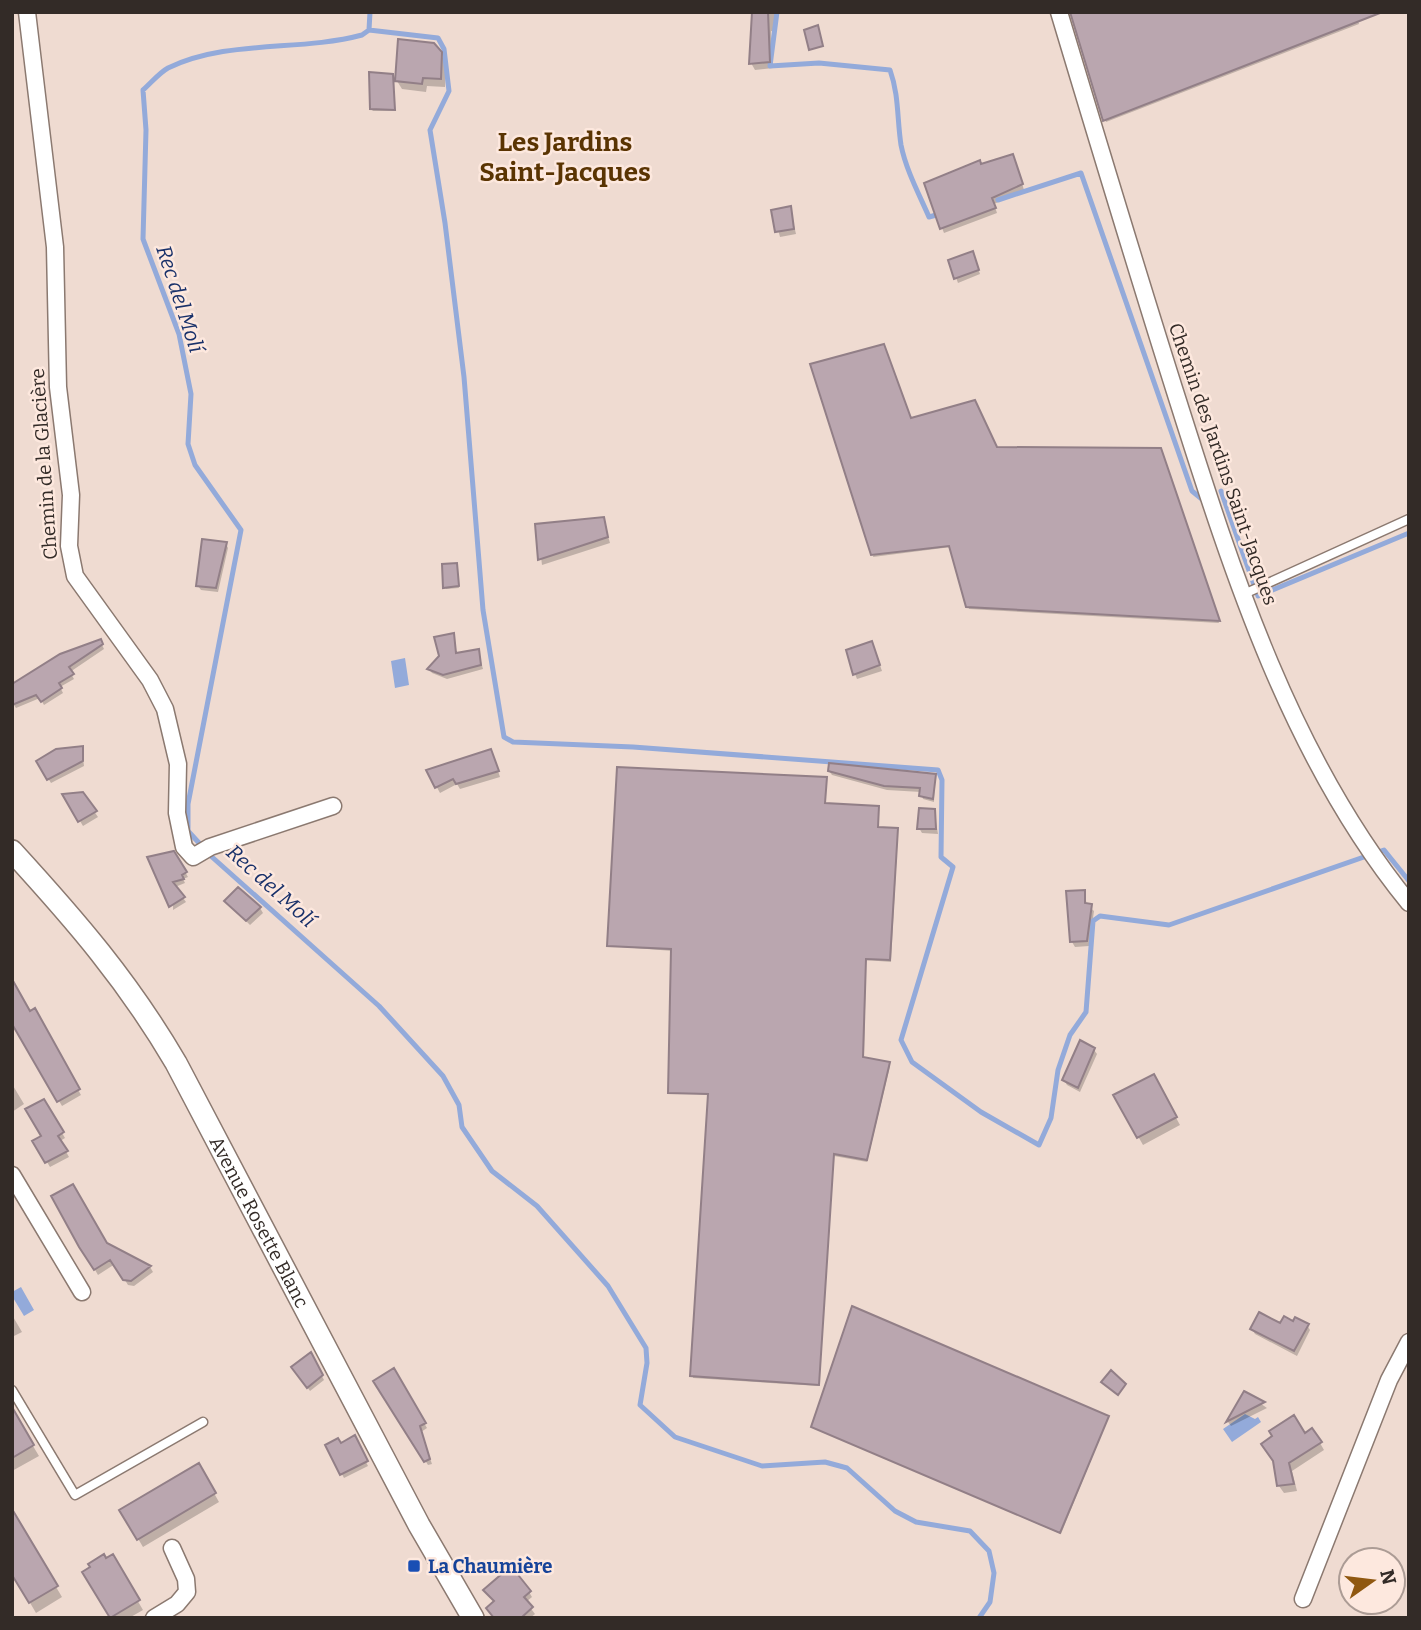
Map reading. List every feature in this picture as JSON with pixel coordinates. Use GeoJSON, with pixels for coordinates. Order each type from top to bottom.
{"type":"FeatureCollection","features":[{"type":"Feature","properties":{"kind":"main road","name":"Avenue Rosette Blanc"},"geometry":{"type":"LineString","coordinates":[[12,851],[95,942],[143,1006],[176,1063],[419,1525],[473,1618]]}},
{"type":"Feature","properties":{"kind":"street","name":"Chemin de la Glacière"},"geometry":{"type":"LineString","coordinates":[[27,12],[55,247],[58,387],[71,495],[69,546],[75,576],[150,680],[165,709],[178,764],[177,813],[184,847],[193,857],[206,850],[333,806]]}},
{"type":"Feature","properties":{"kind":"street","name":"Chemin des Jardins Saint-Jacques"},"geometry":{"type":"LineString","coordinates":[[1059,12],[1202,475],[1249,592],[1268,660],[1328,782],[1381,869],[1409,903]]}},
{"type":"Feature","properties":{"kind":"street"},"geometry":{"type":"LineString","coordinates":[[12,1174],[82,1292]]}},
{"type":"Feature","properties":{"kind":"street"},"geometry":{"type":"LineString","coordinates":[[1303,1599],[1389,1380],[1409,1342]]}},
{"type":"Feature","properties":{"kind":"street"},"geometry":{"type":"LineString","coordinates":[[154,1618],[177,1604],[187,1592],[186,1579],[172,1548]]}},
{"type":"Feature","properties":{"kind":"lane"},"geometry":{"type":"LineString","coordinates":[[1249,592],[1409,519]]}},
{"type":"Feature","properties":{"kind":"lane"},"geometry":{"type":"LineString","coordinates":[[12,1390],[75,1496],[203,1422]]}},
{"type":"Feature","properties":{"kind":"water"},"geometry":{"type":"Polygon","coordinates":[[[405,658],[409,685],[395,688],[391,661],[405,658]]]}},
{"type":"Feature","properties":{"kind":"water"},"geometry":{"type":"Polygon","coordinates":[[[21,1287],[34,1310],[24,1316],[12,1296],[12,1292],[21,1287]]]}},
{"type":"Feature","properties":{"kind":"water"},"geometry":{"type":"Polygon","coordinates":[[[1245,1414],[1255,1419],[1258,1417],[1261,1422],[1232,1442],[1223,1429],[1245,1414]]]}},
{"type":"Feature","properties":{"kind":"building"},"geometry":{"type":"Polygon","coordinates":[[[752,12],[768,12],[770,62],[749,64],[752,12]]]}},
{"type":"Feature","properties":{"kind":"building"},"geometry":{"type":"Polygon","coordinates":[[[1070,12],[1380,12],[1380,13],[1103,121],[1070,12]]]}},
{"type":"Feature","properties":{"kind":"building"},"geometry":{"type":"Polygon","coordinates":[[[818,25],[823,46],[809,50],[804,30],[818,25]]]}},
{"type":"Feature","properties":{"kind":"building"},"geometry":{"type":"Polygon","coordinates":[[[398,39],[434,43],[442,52],[441,79],[423,78],[422,84],[395,81],[398,39]]]}},
{"type":"Feature","properties":{"kind":"building"},"geometry":{"type":"Polygon","coordinates":[[[369,72],[393,74],[395,110],[370,109],[369,72]]]}},
{"type":"Feature","properties":{"kind":"building"},"geometry":{"type":"Polygon","coordinates":[[[1013,154],[1023,184],[992,198],[996,208],[940,229],[924,183],[980,160],[981,164],[1013,154]]]}},
{"type":"Feature","properties":{"kind":"building"},"geometry":{"type":"Polygon","coordinates":[[[791,206],[794,229],[775,232],[771,210],[791,206]]]}},
{"type":"Feature","properties":{"kind":"building"},"geometry":{"type":"Polygon","coordinates":[[[973,251],[979,270],[954,279],[948,260],[973,251]]]}},
{"type":"Feature","properties":{"kind":"building"},"geometry":{"type":"Polygon","coordinates":[[[884,344],[911,418],[975,400],[997,447],[1161,448],[1220,621],[966,607],[949,546],[871,555],[810,364],[884,344]]]}},
{"type":"Feature","properties":{"kind":"building"},"geometry":{"type":"Polygon","coordinates":[[[604,517],[608,537],[538,560],[535,524],[604,517]]]}},
{"type":"Feature","properties":{"kind":"building"},"geometry":{"type":"Polygon","coordinates":[[[202,539],[227,542],[216,588],[196,586],[202,539]]]}},
{"type":"Feature","properties":{"kind":"building"},"geometry":{"type":"Polygon","coordinates":[[[457,563],[459,586],[443,588],[442,564],[457,563]]]}},
{"type":"Feature","properties":{"kind":"building"},"geometry":{"type":"Polygon","coordinates":[[[454,633],[456,653],[479,649],[481,665],[443,675],[427,669],[439,656],[434,637],[454,633]]]}},
{"type":"Feature","properties":{"kind":"building"},"geometry":{"type":"Polygon","coordinates":[[[101,639],[103,644],[69,667],[74,674],[59,683],[62,688],[41,702],[36,695],[12,705],[12,684],[60,654],[101,639]]]}},
{"type":"Feature","properties":{"kind":"building"},"geometry":{"type":"Polygon","coordinates":[[[872,641],[880,665],[853,675],[846,650],[872,641]]]}},
{"type":"Feature","properties":{"kind":"building"},"geometry":{"type":"Polygon","coordinates":[[[83,746],[83,761],[47,780],[36,761],[56,749],[83,746]]]}},
{"type":"Feature","properties":{"kind":"building"},"geometry":{"type":"Polygon","coordinates":[[[491,749],[499,771],[456,784],[453,779],[435,788],[426,770],[491,749]]]}},
{"type":"Feature","properties":{"kind":"building"},"geometry":{"type":"Polygon","coordinates":[[[829,763],[936,774],[933,799],[919,796],[920,788],[884,786],[828,771],[829,763]]]}},
{"type":"Feature","properties":{"kind":"building"},"geometry":{"type":"Polygon","coordinates":[[[617,767],[827,777],[825,803],[879,806],[878,827],[898,828],[890,960],[866,959],[863,1057],[890,1062],[867,1160],[834,1154],[819,1385],[690,1376],[708,1094],[668,1093],[671,949],[607,946],[617,767]]]}},
{"type":"Feature","properties":{"kind":"building"},"geometry":{"type":"Polygon","coordinates":[[[83,792],[97,811],[78,822],[62,794],[83,792]]]}},
{"type":"Feature","properties":{"kind":"building"},"geometry":{"type":"Polygon","coordinates":[[[919,808],[935,809],[936,829],[917,829],[919,808]]]}},
{"type":"Feature","properties":{"kind":"building"},"geometry":{"type":"Polygon","coordinates":[[[174,851],[187,872],[182,875],[184,879],[173,882],[185,897],[169,907],[147,857],[174,851]]]}},
{"type":"Feature","properties":{"kind":"building"},"geometry":{"type":"Polygon","coordinates":[[[238,887],[261,907],[246,921],[224,901],[238,887]]]}},
{"type":"Feature","properties":{"kind":"building"},"geometry":{"type":"Polygon","coordinates":[[[1085,890],[1085,903],[1092,904],[1087,941],[1070,942],[1066,891],[1085,890]]]}},
{"type":"Feature","properties":{"kind":"building"},"geometry":{"type":"Polygon","coordinates":[[[12,979],[30,1011],[35,1008],[80,1089],[57,1102],[12,1024],[12,979]]]}},
{"type":"Feature","properties":{"kind":"building"},"geometry":{"type":"Polygon","coordinates":[[[1080,1040],[1095,1048],[1078,1088],[1062,1080],[1080,1040]]]}},
{"type":"Feature","properties":{"kind":"building"},"geometry":{"type":"Polygon","coordinates":[[[1154,1074],[1177,1117],[1137,1138],[1113,1095],[1154,1074]]]}},
{"type":"Feature","properties":{"kind":"building"},"geometry":{"type":"Polygon","coordinates":[[[44,1099],[64,1132],[58,1136],[68,1151],[45,1163],[32,1141],[41,1136],[25,1109],[44,1099]]]}},
{"type":"Feature","properties":{"kind":"building"},"geometry":{"type":"Polygon","coordinates":[[[73,1184],[107,1243],[151,1266],[131,1281],[123,1280],[110,1260],[94,1270],[51,1196],[73,1184]]]}},
{"type":"Feature","properties":{"kind":"building"},"geometry":{"type":"Polygon","coordinates":[[[852,1306],[1109,1416],[1060,1533],[811,1427],[852,1306]]]}},
{"type":"Feature","properties":{"kind":"building"},"geometry":{"type":"Polygon","coordinates":[[[1259,1312],[1280,1323],[1284,1316],[1293,1321],[1295,1317],[1309,1324],[1294,1351],[1250,1329],[1259,1312]]]}},
{"type":"Feature","properties":{"kind":"building"},"geometry":{"type":"Polygon","coordinates":[[[311,1352],[323,1375],[307,1388],[291,1367],[311,1352]]]}},
{"type":"Feature","properties":{"kind":"building"},"geometry":{"type":"Polygon","coordinates":[[[394,1368],[426,1423],[420,1426],[430,1459],[424,1462],[373,1381],[394,1368]]]}},
{"type":"Feature","properties":{"kind":"building"},"geometry":{"type":"Polygon","coordinates":[[[1111,1370],[1126,1384],[1118,1395],[1101,1382],[1111,1370]]]}},
{"type":"Feature","properties":{"kind":"building"},"geometry":{"type":"Polygon","coordinates":[[[1244,1391],[1265,1402],[1226,1422],[1244,1391]]]}},
{"type":"Feature","properties":{"kind":"building"},"geometry":{"type":"Polygon","coordinates":[[[12,1407],[34,1445],[12,1458],[12,1407]]]}},
{"type":"Feature","properties":{"kind":"building"},"geometry":{"type":"Polygon","coordinates":[[[1294,1415],[1305,1433],[1312,1428],[1322,1442],[1289,1463],[1294,1484],[1277,1486],[1273,1461],[1261,1444],[1272,1436],[1269,1431],[1294,1415]]]}},
{"type":"Feature","properties":{"kind":"building"},"geometry":{"type":"Polygon","coordinates":[[[355,1435],[368,1461],[340,1475],[325,1445],[338,1438],[341,1443],[355,1435]]]}},
{"type":"Feature","properties":{"kind":"building"},"geometry":{"type":"Polygon","coordinates":[[[199,1463],[216,1493],[137,1540],[119,1510],[199,1463]]]}},
{"type":"Feature","properties":{"kind":"building"},"geometry":{"type":"Polygon","coordinates":[[[12,1509],[58,1586],[29,1603],[12,1575],[12,1509]]]}},
{"type":"Feature","properties":{"kind":"building"},"geometry":{"type":"Polygon","coordinates":[[[104,1554],[106,1558],[113,1554],[140,1600],[110,1618],[82,1572],[90,1567],[88,1564],[104,1554]]]}},
{"type":"Feature","properties":{"kind":"building"},"geometry":{"type":"Polygon","coordinates":[[[511,1566],[531,1591],[524,1597],[533,1607],[521,1618],[494,1618],[486,1608],[494,1601],[483,1590],[511,1566]]]}},
{"type":"Feature","properties":{"kind":"waterway","name":"Rec del Molí"},"geometry":{"type":"LineString","coordinates":[[370,12],[369,30],[362,35],[314,43],[239,49],[191,59],[168,68],[143,90],[146,130],[143,239],[179,334],[191,394],[188,444],[195,465],[241,530],[188,804],[188,831],[212,857],[379,1006],[443,1076],[459,1105],[462,1127],[492,1171],[537,1206],[608,1286],[646,1348],[647,1363],[640,1405],[675,1437],[762,1466],[825,1462],[847,1468],[895,1511],[916,1522],[970,1531],[989,1551],[994,1573],[990,1602],[979,1618]]}},
{"type":"Feature","properties":{"kind":"waterway"},"geometry":{"type":"LineString","coordinates":[[777,12],[770,66],[819,63],[890,70],[906,164],[929,217],[940,214]]}},
{"type":"Feature","properties":{"kind":"waterway"},"geometry":{"type":"LineString","coordinates":[[369,30],[438,38],[444,49],[449,91],[430,130],[445,223],[464,377],[483,610],[504,737],[513,742],[633,747],[938,770],[942,780],[941,857],[953,867],[901,1040],[912,1062],[981,1112],[1039,1145],[1051,1118],[1058,1070],[1070,1035],[1086,1012],[1093,921],[1100,916],[1169,925],[1384,850],[1409,881]]}},
{"type":"Feature","properties":{"kind":"waterway"},"geometry":{"type":"LineString","coordinates":[[998,200],[1081,173],[1192,491],[1203,500]]}},
{"type":"Feature","properties":{"kind":"waterway"},"geometry":{"type":"LineString","coordinates":[[1221,491],[1258,596],[1409,533]]}},
{"type":"Feature","properties":{"kind":"place","name":"La Chaumière"},"geometry":{"type":"Point","coordinates":[414,1566]}},
{"type":"Feature","properties":{"kind":"district","name":"Les Jardins Saint-Jacques"},"geometry":{"type":"Point","coordinates":[565,157]}}]}
